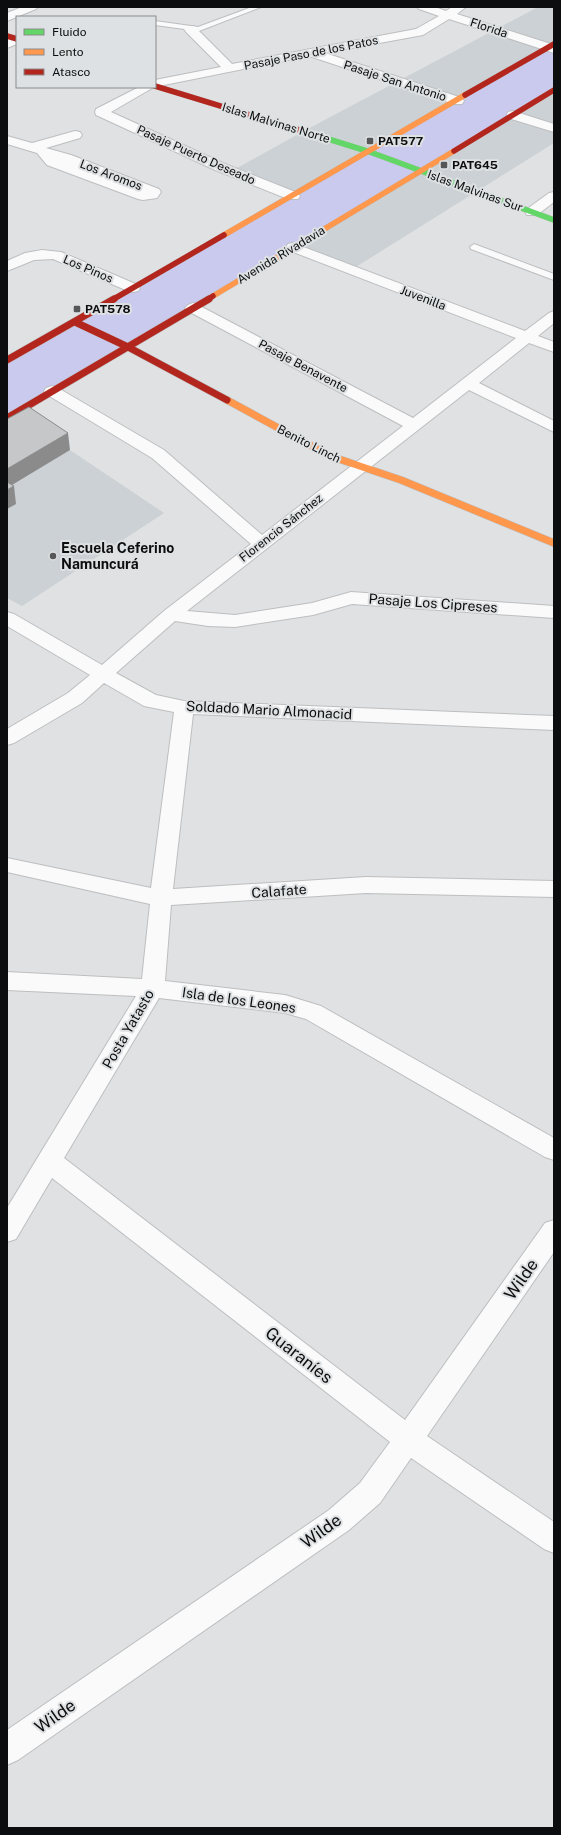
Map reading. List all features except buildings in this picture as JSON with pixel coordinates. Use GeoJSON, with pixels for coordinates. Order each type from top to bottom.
{"type":"FeatureCollection","features":[{"type":"Feature","properties":{"kind":"main road"},"geometry":{"type":"LineString","coordinates":[[7,360],[552,47]]}},
{"type":"Feature","properties":{"kind":"main road","name":"Islas Malvinas Norte"},"geometry":{"type":"LineString","coordinates":[[156,85],[370,152],[396,162]]}},
{"type":"Feature","properties":{"kind":"main road","name":"Avenida Rivadavia"},"geometry":{"type":"LineString","coordinates":[[7,418],[421,172],[554,90]]}},
{"type":"Feature","properties":{"kind":"main road","name":"Islas Malvinas Sur"},"geometry":{"type":"LineString","coordinates":[[396,162],[554,220]]}},
{"type":"Feature","properties":{"kind":"main road","name":"Benito Linch"},"geometry":{"type":"LineString","coordinates":[[75,322],[128,347],[330,456],[401,480],[554,543]]}},
{"type":"Feature","properties":{"kind":"street"},"geometry":{"type":"LineString","coordinates":[[7,17],[32,7]]}},
{"type":"Feature","properties":{"kind":"street","name":"Florida"},"geometry":{"type":"LineString","coordinates":[[423,7],[552,47]]}},
{"type":"Feature","properties":{"kind":"street","name":"Pasaje Paso de los Patos"},"geometry":{"type":"LineString","coordinates":[[156,85],[310,52],[419,32],[430,28],[446,14],[460,7]]}},
{"type":"Feature","properties":{"kind":"street"},"geometry":{"type":"LineString","coordinates":[[190,29],[230,69]]}},
{"type":"Feature","properties":{"kind":"street"},"geometry":{"type":"LineString","coordinates":[[7,44],[16,40]]}},
{"type":"Feature","properties":{"kind":"street","name":"Pasaje San Antonio"},"geometry":{"type":"LineString","coordinates":[[310,52],[458,101]]}},
{"type":"Feature","properties":{"kind":"street","name":"Pasaje Puerto Deseado"},"geometry":{"type":"LineString","coordinates":[[146,88],[101,112],[213,164],[293,196]]}},
{"type":"Feature","properties":{"kind":"street"},"geometry":{"type":"LineString","coordinates":[[513,115],[554,128]]}},
{"type":"Feature","properties":{"kind":"street","name":"Los Aromos"},"geometry":{"type":"LineString","coordinates":[[7,129],[40,148],[52,162],[143,196],[152,195],[154,192],[40,148],[7,140]]}},
{"type":"Feature","properties":{"kind":"street"},"geometry":{"type":"LineString","coordinates":[[40,148],[75,134]]}},
{"type":"Feature","properties":{"kind":"street"},"geometry":{"type":"LineString","coordinates":[[532,212],[554,196]]}},
{"type":"Feature","properties":{"kind":"street","name":"Juvenilla"},"geometry":{"type":"LineString","coordinates":[[293,247],[554,347]]}},
{"type":"Feature","properties":{"kind":"street","name":"Los Pinos"},"geometry":{"type":"LineString","coordinates":[[7,267],[25,257],[42,254],[56,255],[133,288]]}},
{"type":"Feature","properties":{"kind":"street","name":"Pasaje Benavente"},"geometry":{"type":"LineString","coordinates":[[193,308],[413,425]]}},
{"type":"Feature","properties":{"kind":"street","name":"Florencio Sánchez"},"geometry":{"type":"LineString","coordinates":[[7,738],[74,698],[170,615],[554,316]]}},
{"type":"Feature","properties":{"kind":"street"},"geometry":{"type":"LineString","coordinates":[[467,383],[554,427]]}},
{"type":"Feature","properties":{"kind":"street"},"geometry":{"type":"LineString","coordinates":[[52,391],[158,454],[261,544]]}},
{"type":"Feature","properties":{"kind":"street","name":"Pasaje Los Cipreses"},"geometry":{"type":"LineString","coordinates":[[170,615],[208,620],[235,620],[313,609],[351,598],[554,612]]}},
{"type":"Feature","properties":{"kind":"street","name":"Pasaje Los Cipreses"},"geometry":{"type":"LineString","coordinates":[[313,609],[554,624]]}},
{"type":"Feature","properties":{"kind":"street","name":"Soldado Mario Almonacid"},"geometry":{"type":"LineString","coordinates":[[7,618],[151,701],[184,706],[554,723]]}},
{"type":"Feature","properties":{"kind":"street","name":"Posta Yatasto"},"geometry":{"type":"LineString","coordinates":[[7,1231],[50,1162],[153,988],[161,898],[184,706]]}},
{"type":"Feature","properties":{"kind":"street","name":"Calafate"},"geometry":{"type":"LineString","coordinates":[[8,864],[161,898],[366,885],[554,889]]}},
{"type":"Feature","properties":{"kind":"street","name":"Isla de los Leones"},"geometry":{"type":"LineString","coordinates":[[7,981],[153,988],[285,1004],[313,1012],[554,1150]]}},
{"type":"Feature","properties":{"kind":"street","name":"Guaraníes"},"geometry":{"type":"LineString","coordinates":[[50,1162],[408,1439],[554,1539]]}},
{"type":"Feature","properties":{"kind":"street","name":"Wilde"},"geometry":{"type":"LineString","coordinates":[[7,1749],[338,1520],[370,1493],[554,1232]]}},
{"type":"Feature","properties":{"kind":"lane"},"geometry":{"type":"LineString","coordinates":[[156,23],[190,29],[199,29],[258,7]]}},
{"type":"Feature","properties":{"kind":"lane"},"geometry":{"type":"LineString","coordinates":[[474,247],[554,277]]}},
{"type":"Feature","properties":{"kind":"shaded area"},"geometry":{"type":"Polygon","coordinates":[[[538,7],[554,7],[554,143],[351,270],[293,247],[293,196],[230,172],[302,132],[538,7]]]}},
{"type":"Feature","properties":{"kind":"shaded area"},"geometry":{"type":"Polygon","coordinates":[[[554,44],[554,90],[7,418],[7,360],[554,44]]]}},
{"type":"Feature","properties":{"kind":"shaded area","name":"Escuela Ceferino Namuncurá"},"geometry":{"type":"Polygon","coordinates":[[[31,424],[164,513],[22,606],[7,598],[7,438],[31,424]]]}},
{"type":"Feature","properties":{"kind":"traffic: fast"},"geometry":{"type":"LineString","coordinates":[[309,133],[370,152],[554,220]]}},
{"type":"Feature","properties":{"kind":"traffic: slow"},"geometry":{"type":"LineString","coordinates":[[224,235],[465,95]]}},
{"type":"Feature","properties":{"kind":"traffic: slow"},"geometry":{"type":"LineString","coordinates":[[213,296],[454,151]]}},
{"type":"Feature","properties":{"kind":"traffic: slow"},"geometry":{"type":"LineString","coordinates":[[227,400],[330,456],[401,480],[554,543]]}},
{"type":"Feature","properties":{"kind":"traffic: jam"},"geometry":{"type":"LineString","coordinates":[[7,36],[16,39]]}},
{"type":"Feature","properties":{"kind":"traffic: jam"},"geometry":{"type":"LineString","coordinates":[[465,95],[554,44]]}},
{"type":"Feature","properties":{"kind":"traffic: jam"},"geometry":{"type":"LineString","coordinates":[[156,86],[309,133]]}},
{"type":"Feature","properties":{"kind":"traffic: jam"},"geometry":{"type":"LineString","coordinates":[[454,151],[554,90]]}},
{"type":"Feature","properties":{"kind":"traffic: jam"},"geometry":{"type":"LineString","coordinates":[[7,360],[224,235]]}},
{"type":"Feature","properties":{"kind":"traffic: jam"},"geometry":{"type":"LineString","coordinates":[[7,418],[213,296]]}},
{"type":"Feature","properties":{"kind":"traffic: jam"},"geometry":{"type":"LineString","coordinates":[[75,322],[128,347],[227,400]]}},
{"type":"Feature","properties":{"kind":"place","name":"PAT577"},"geometry":{"type":"Point","coordinates":[370,141]}},
{"type":"Feature","properties":{"kind":"place","name":"PAT645"},"geometry":{"type":"Point","coordinates":[444,165]}},
{"type":"Feature","properties":{"kind":"place","name":"PAT578"},"geometry":{"type":"Point","coordinates":[77,309]}},
{"type":"Feature","properties":{"kind":"place","name":"Escuela Ceferino Namuncurá"},"geometry":{"type":"Point","coordinates":[53,556]}}]}
